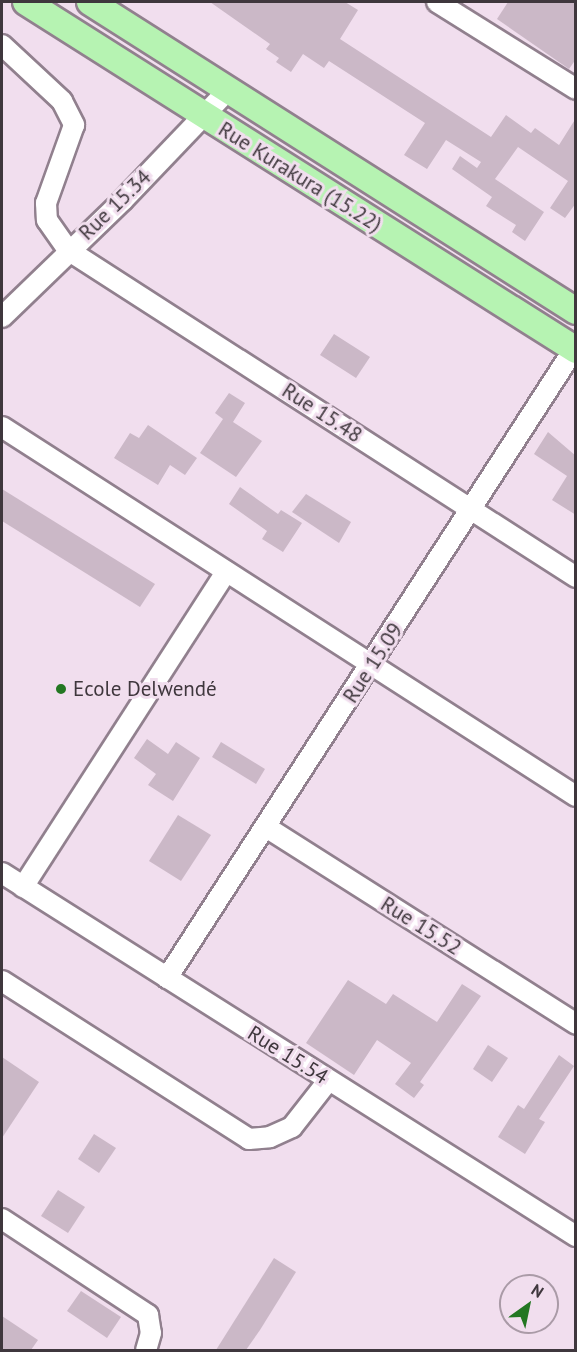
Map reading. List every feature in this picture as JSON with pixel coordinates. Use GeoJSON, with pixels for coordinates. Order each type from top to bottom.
{"type":"FeatureCollection","features":[{"type":"Feature","properties":{"kind":"main road","name":"Rue Kurakura (15.22)"},"geometry":{"type":"LineString","coordinates":[[26,2],[575,348]]}},
{"type":"Feature","properties":{"kind":"main road","name":"Rue Kurakura (15.22)"},"geometry":{"type":"LineString","coordinates":[[90,2],[576,311]]}},
{"type":"Feature","properties":{"kind":"street"},"geometry":{"type":"LineString","coordinates":[[437,2],[576,89]]}},
{"type":"Feature","properties":{"kind":"street"},"geometry":{"type":"LineString","coordinates":[[2,45],[62,101],[74,125],[46,203],[47,220],[68,250]]}},
{"type":"Feature","properties":{"kind":"street","name":"Rue 15.34"},"geometry":{"type":"LineString","coordinates":[[2,317],[68,250],[123,200],[227,91]]}},
{"type":"Feature","properties":{"kind":"street","name":"Rue 15.48"},"geometry":{"type":"LineString","coordinates":[[68,250],[576,577]]}},
{"type":"Feature","properties":{"kind":"street","name":"Rue 15.09"},"geometry":{"type":"LineString","coordinates":[[167,978],[473,509],[575,348]]}},
{"type":"Feature","properties":{"kind":"street"},"geometry":{"type":"LineString","coordinates":[[2,427],[576,796]]}},
{"type":"Feature","properties":{"kind":"street"},"geometry":{"type":"LineString","coordinates":[[23,887],[226,572]]}},
{"type":"Feature","properties":{"kind":"street","name":"Rue 15.52"},"geometry":{"type":"LineString","coordinates":[[266,827],[576,1024]]}},
{"type":"Feature","properties":{"kind":"street","name":"Rue 15.54"},"geometry":{"type":"LineString","coordinates":[[2,873],[576,1236]]}},
{"type":"Feature","properties":{"kind":"street"},"geometry":{"type":"LineString","coordinates":[[2,981],[249,1139],[270,1137],[292,1127],[328,1081]]}},
{"type":"Feature","properties":{"kind":"street"},"geometry":{"type":"LineString","coordinates":[[2,1218],[148,1315],[151,1333],[146,1350]]}},
{"type":"Feature","properties":{"kind":"building"},"geometry":{"type":"Polygon","coordinates":[[[210,2],[345,2],[358,10],[340,39],[491,137],[506,115],[531,133],[535,128],[559,145],[576,118],[576,203],[565,218],[550,208],[568,181],[518,147],[495,179],[544,212],[525,241],[512,232],[516,225],[486,206],[492,197],[452,169],[460,156],[477,168],[481,162],[446,140],[427,169],[404,155],[425,123],[329,61],[324,68],[303,54],[291,72],[276,62],[279,58],[266,49],[270,44],[210,2]]]}},
{"type":"Feature","properties":{"kind":"building"},"geometry":{"type":"Polygon","coordinates":[[[508,2],[576,2],[576,59],[569,69],[497,19],[508,2]]]}},
{"type":"Feature","properties":{"kind":"building"},"geometry":{"type":"Polygon","coordinates":[[[334,334],[370,357],[356,378],[320,355],[334,334]]]}},
{"type":"Feature","properties":{"kind":"building"},"geometry":{"type":"Polygon","coordinates":[[[229,393],[245,403],[233,422],[262,441],[236,477],[200,453],[223,419],[215,413],[229,393]]]}},
{"type":"Feature","properties":{"kind":"building"},"geometry":{"type":"Polygon","coordinates":[[[148,425],[197,458],[185,475],[170,465],[158,485],[114,458],[130,433],[139,438],[148,425]]]}},
{"type":"Feature","properties":{"kind":"building"},"geometry":{"type":"Polygon","coordinates":[[[548,432],[576,456],[576,515],[552,500],[567,476],[534,454],[548,432]]]}},
{"type":"Feature","properties":{"kind":"building"},"geometry":{"type":"Polygon","coordinates":[[[240,487],[278,514],[281,510],[302,523],[283,552],[262,539],[267,531],[229,504],[240,487]]]}},
{"type":"Feature","properties":{"kind":"building"},"geometry":{"type":"Polygon","coordinates":[[[2,489],[155,584],[140,607],[2,521],[2,489]]]}},
{"type":"Feature","properties":{"kind":"building"},"geometry":{"type":"Polygon","coordinates":[[[306,494],[351,522],[339,543],[292,512],[306,494]]]}},
{"type":"Feature","properties":{"kind":"building"},"geometry":{"type":"Polygon","coordinates":[[[147,739],[168,754],[176,742],[200,758],[173,801],[148,785],[156,774],[134,758],[147,739]]]}},
{"type":"Feature","properties":{"kind":"building"},"geometry":{"type":"Polygon","coordinates":[[[221,742],[265,769],[256,784],[212,757],[221,742]]]}},
{"type":"Feature","properties":{"kind":"building"},"geometry":{"type":"Polygon","coordinates":[[[178,815],[211,835],[181,881],[149,861],[178,815]]]}},
{"type":"Feature","properties":{"kind":"building"},"geometry":{"type":"Polygon","coordinates":[[[348,980],[386,1004],[393,994],[437,1022],[462,984],[481,996],[420,1082],[424,1085],[414,1098],[395,1084],[411,1063],[377,1040],[354,1075],[306,1043],[348,980]]]}},
{"type":"Feature","properties":{"kind":"building"},"geometry":{"type":"Polygon","coordinates":[[[488,1045],[508,1058],[492,1082],[473,1069],[488,1045]]]}},
{"type":"Feature","properties":{"kind":"building"},"geometry":{"type":"Polygon","coordinates":[[[559,1055],[574,1066],[539,1119],[545,1122],[525,1154],[498,1137],[518,1105],[524,1109],[559,1055]]]}},
{"type":"Feature","properties":{"kind":"building"},"geometry":{"type":"Polygon","coordinates":[[[2,1057],[39,1082],[2,1138],[2,1057]]]}},
{"type":"Feature","properties":{"kind":"building"},"geometry":{"type":"Polygon","coordinates":[[[94,1134],[116,1148],[99,1173],[78,1159],[94,1134]]]}},
{"type":"Feature","properties":{"kind":"building"},"geometry":{"type":"Polygon","coordinates":[[[58,1190],[85,1207],[68,1233],[41,1216],[58,1190]]]}},
{"type":"Feature","properties":{"kind":"building"},"geometry":{"type":"Polygon","coordinates":[[[274,1258],[296,1272],[260,1330],[246,1350],[216,1350],[274,1258]]]}},
{"type":"Feature","properties":{"kind":"building"},"geometry":{"type":"Polygon","coordinates":[[[81,1291],[121,1317],[107,1338],[67,1311],[81,1291]]]}},
{"type":"Feature","properties":{"kind":"building"},"geometry":{"type":"Polygon","coordinates":[[[2,1316],[38,1340],[31,1350],[2,1350],[2,1316]]]}},
{"type":"Feature","properties":{"kind":"place","name":"Ecole Delwendé"},"geometry":{"type":"Point","coordinates":[61,689]}}]}
